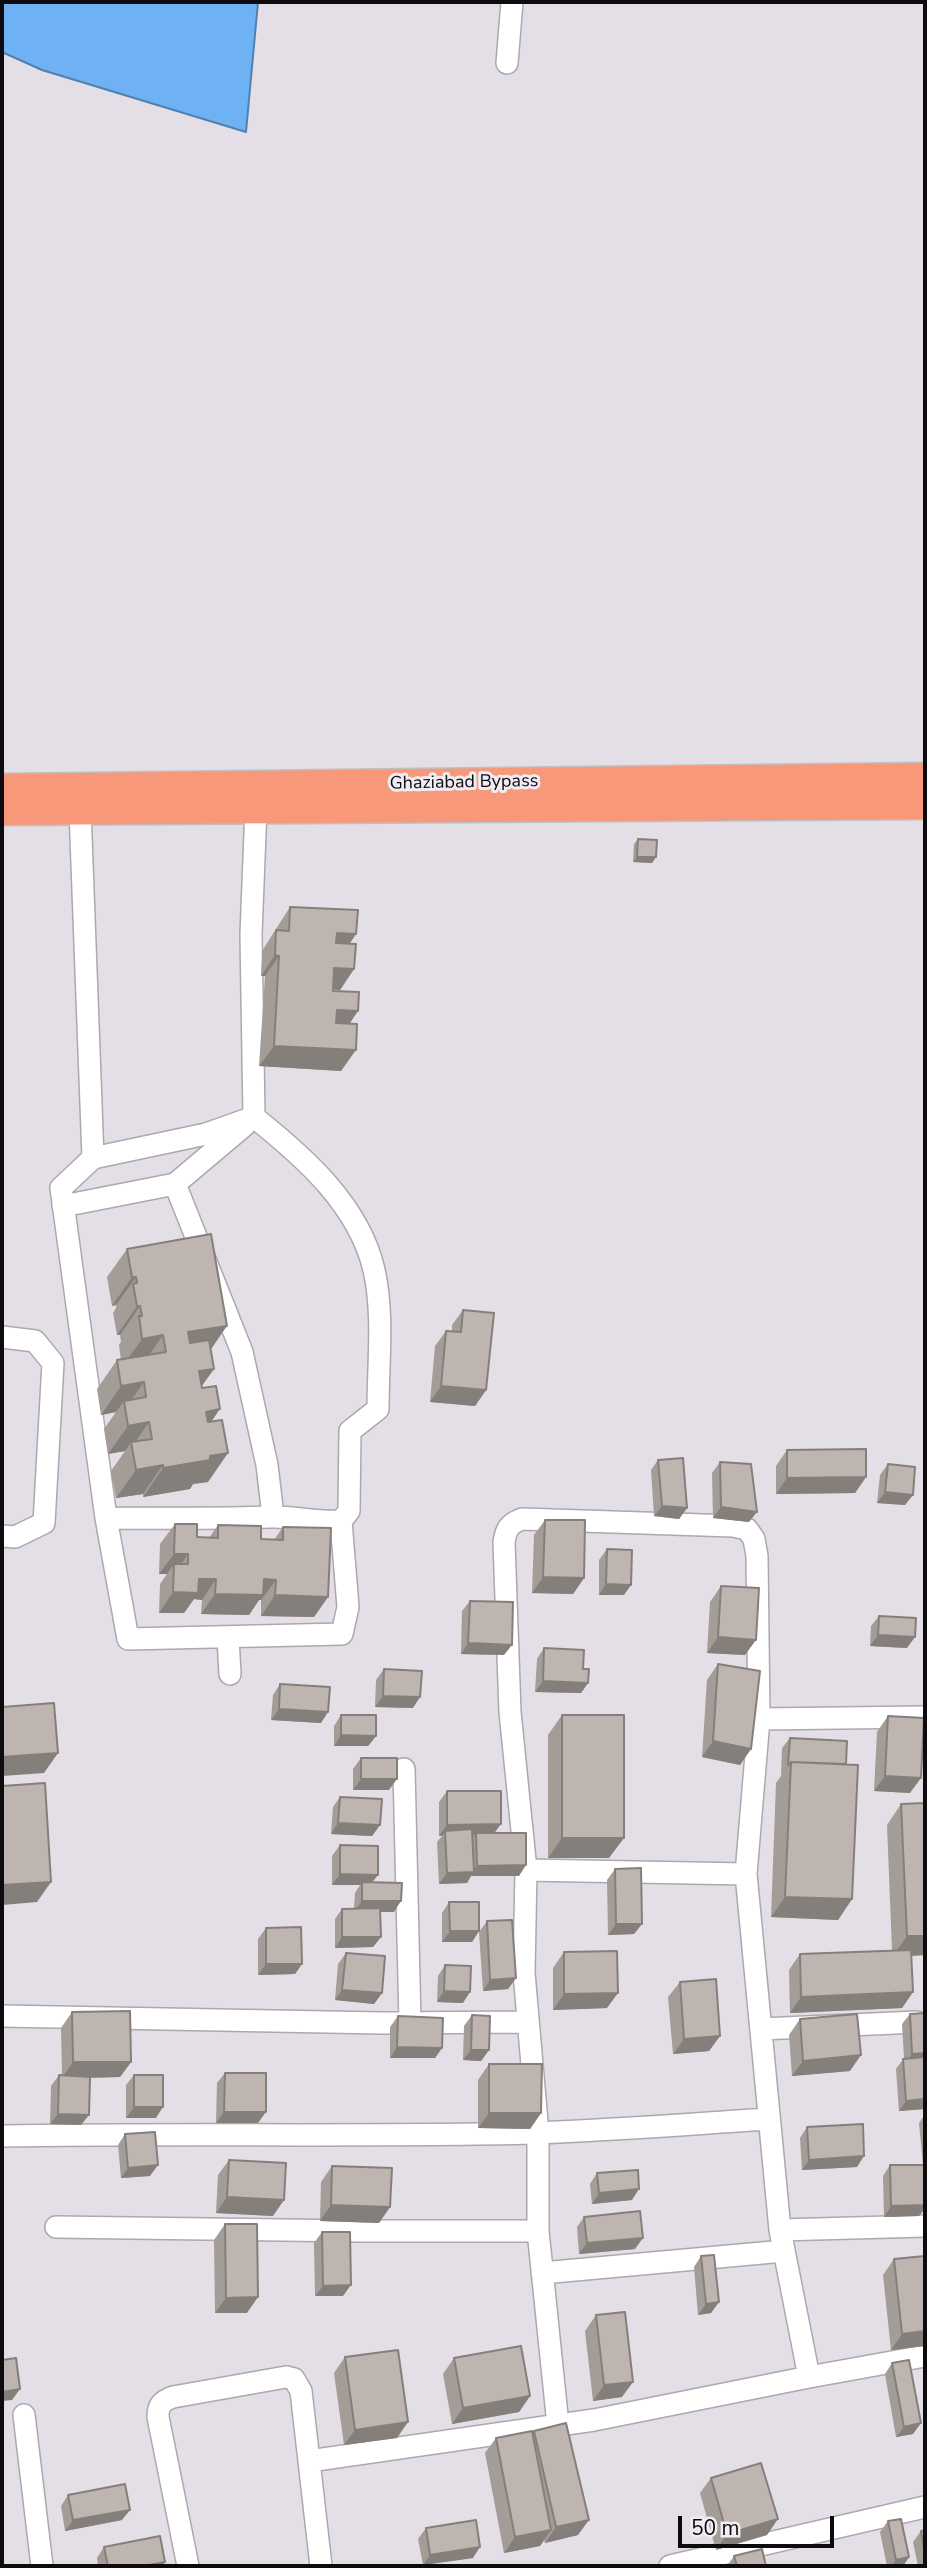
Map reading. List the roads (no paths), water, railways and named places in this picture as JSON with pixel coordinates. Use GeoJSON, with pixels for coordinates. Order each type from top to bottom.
{"type":"FeatureCollection","features":[{"type":"Feature","properties":{"kind":"highway","name":"Ghaziabad Bypass"},"geometry":{"type":"LineString","coordinates":[[2,810],[256,808],[389,796],[925,778]]}},
{"type":"Feature","properties":{"kind":"highway","name":"Ghaziabad Bypass"},"geometry":{"type":"LineString","coordinates":[[2,789],[925,804]]}},
{"type":"Feature","properties":{"kind":"street"},"geometry":{"type":"LineString","coordinates":[[508,63],[512,2]]}},
{"type":"Feature","properties":{"kind":"street"},"geometry":{"type":"LineString","coordinates":[[254,1117],[251,934],[256,808]]}},
{"type":"Feature","properties":{"kind":"street"},"geometry":{"type":"LineString","coordinates":[[80,810],[93,1158]]}},
{"type":"Feature","properties":{"kind":"street"},"geometry":{"type":"LineString","coordinates":[[254,1117],[298,1152],[325,1181],[352,1219],[368,1248],[374,1272],[378,1304],[378,1409],[350,1431],[349,1511],[341,1521],[348,1607],[342,1634],[128,1639],[106,1518],[61,1188],[93,1158],[206,1134],[254,1117]]}},
{"type":"Feature","properties":{"kind":"street"},"geometry":{"type":"LineString","coordinates":[[63,1206],[175,1184],[254,1117]]}},
{"type":"Feature","properties":{"kind":"street"},"geometry":{"type":"LineString","coordinates":[[175,1184],[242,1352],[267,1465],[273,1516]]}},
{"type":"Feature","properties":{"kind":"street"},"geometry":{"type":"LineString","coordinates":[[2,1337],[35,1341],[53,1363],[44,1522],[15,1537],[2,1536]]}},
{"type":"Feature","properties":{"kind":"street"},"geometry":{"type":"LineString","coordinates":[[106,1518],[246,1519],[273,1516],[322,1523],[341,1521]]}},
{"type":"Feature","properties":{"kind":"street"},"geometry":{"type":"LineString","coordinates":[[558,2425],[538,2231],[538,2133],[524,1973],[526,1870],[510,1712],[504,1542],[510,1523],[522,1519],[733,1526],[747,1529],[754,1539],[757,1556],[759,1719],[746,1874],[780,2230],[808,2377]]}},
{"type":"Feature","properties":{"kind":"street"},"geometry":{"type":"LineString","coordinates":[[229,1638],[230,1674]]}},
{"type":"Feature","properties":{"kind":"street"},"geometry":{"type":"LineString","coordinates":[[759,1719],[925,1717]]}},
{"type":"Feature","properties":{"kind":"street"},"geometry":{"type":"LineString","coordinates":[[404,1769],[410,2022]]}},
{"type":"Feature","properties":{"kind":"street"},"geometry":{"type":"LineString","coordinates":[[526,1870],[746,1874]]}},
{"type":"Feature","properties":{"kind":"street"},"geometry":{"type":"LineString","coordinates":[[2,2016],[527,2022]]}},
{"type":"Feature","properties":{"kind":"street"},"geometry":{"type":"LineString","coordinates":[[761,2029],[916,2022]]}},
{"type":"Feature","properties":{"kind":"street"},"geometry":{"type":"LineString","coordinates":[[2,2136],[538,2133],[768,2119]]}},
{"type":"Feature","properties":{"kind":"street"},"geometry":{"type":"LineString","coordinates":[[780,2230],[925,2226]]}},
{"type":"Feature","properties":{"kind":"street"},"geometry":{"type":"LineString","coordinates":[[56,2227],[538,2231]]}},
{"type":"Feature","properties":{"kind":"street"},"geometry":{"type":"LineString","coordinates":[[542,2273],[784,2251]]}},
{"type":"Feature","properties":{"kind":"street"},"geometry":{"type":"LineString","coordinates":[[309,2461],[594,2420],[925,2356]]}},
{"type":"Feature","properties":{"kind":"street"},"geometry":{"type":"LineString","coordinates":[[188,2566],[158,2408],[163,2400],[286,2377],[294,2379],[301,2391],[321,2566]]}},
{"type":"Feature","properties":{"kind":"street"},"geometry":{"type":"LineString","coordinates":[[24,2415],[42,2566]]}},
{"type":"Feature","properties":{"kind":"street"},"geometry":{"type":"LineString","coordinates":[[670,2566],[925,2507]]}},
{"type":"Feature","properties":{"kind":"water"},"geometry":{"type":"Polygon","coordinates":[[[2,2],[258,2],[246,132],[42,70],[2,52],[2,2]]]}}]}
